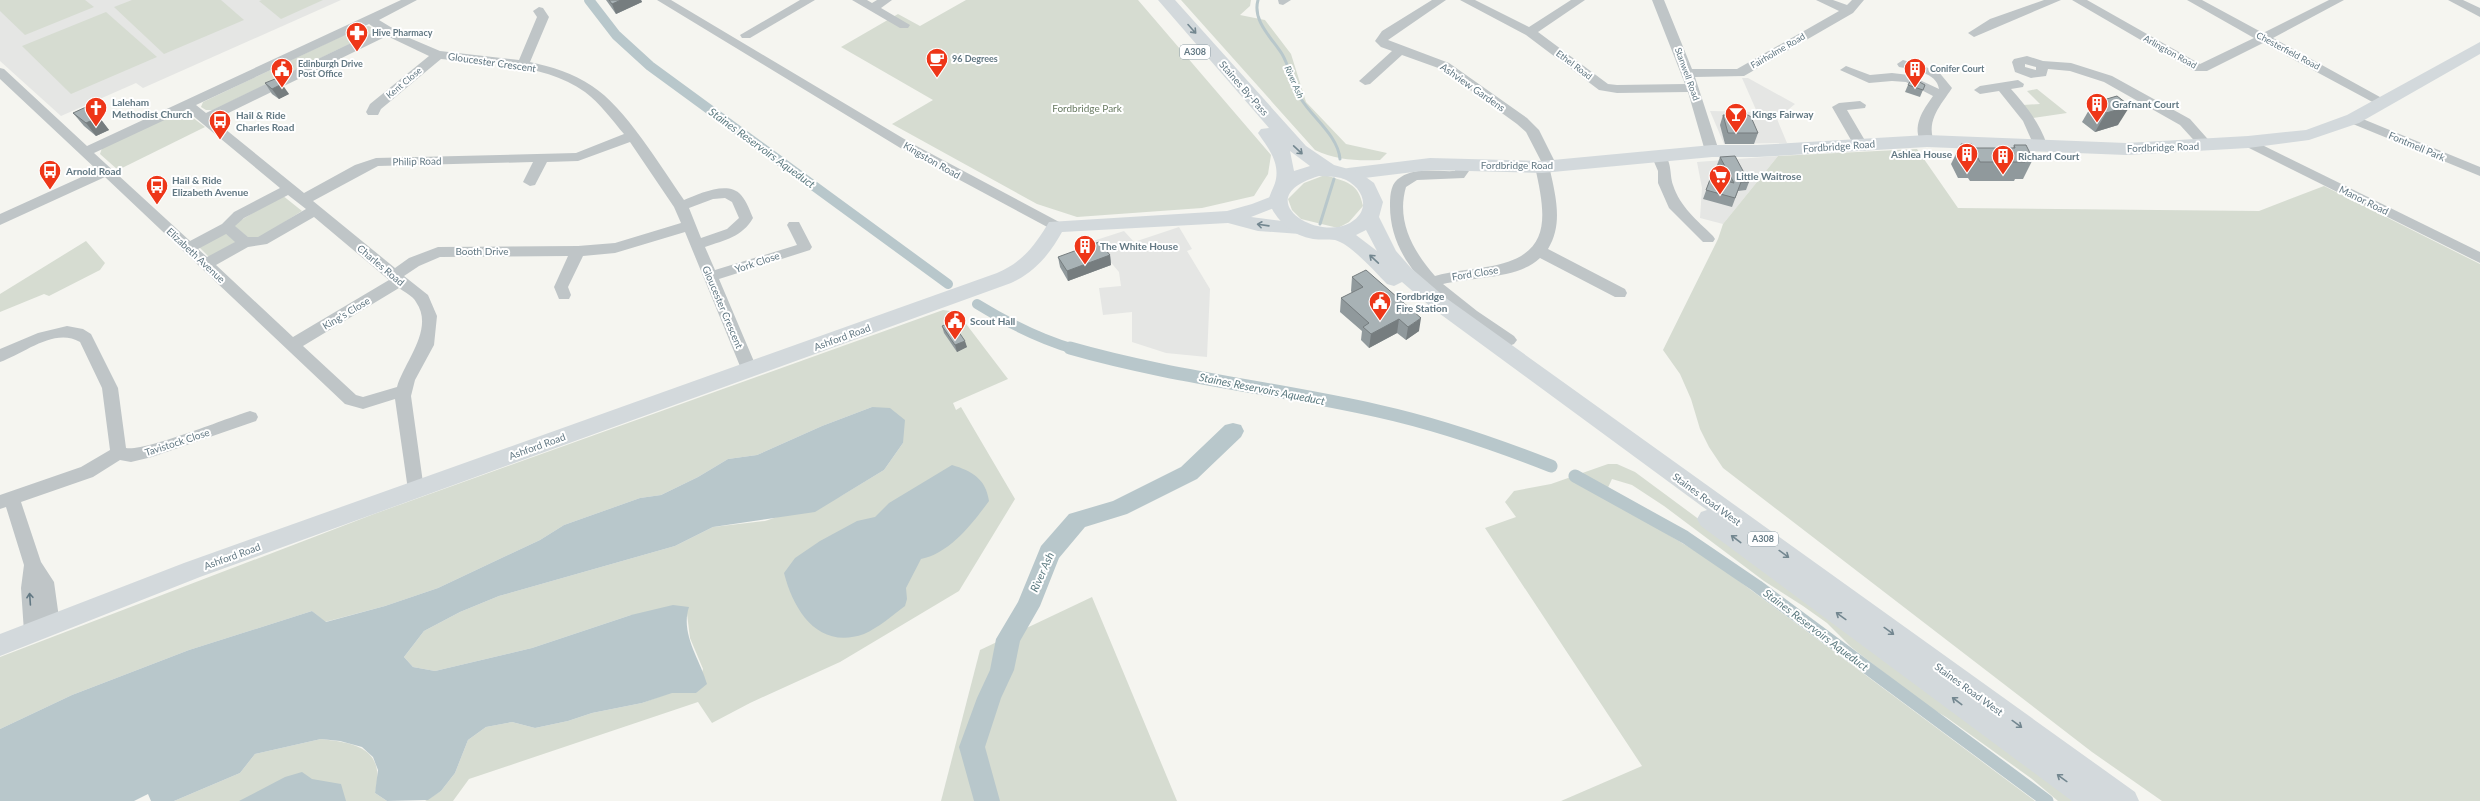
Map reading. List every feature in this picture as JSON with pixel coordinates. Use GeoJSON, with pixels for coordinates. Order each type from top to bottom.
{"type":"FeatureCollection","features":[{"type":"Feature","properties":{"kind":"highway","name":"Staines By-Pass"},"geometry":{"type":"LineString","coordinates":[[1150,0],[1278,145],[1285,162],[1281,192]]}},
{"type":"Feature","properties":{"kind":"highway","name":"Staines By-Pass"},"geometry":{"type":"LineString","coordinates":[[1166,0],[1298,150],[1328,170]]}},
{"type":"Feature","properties":{"kind":"highway"},"geometry":{"type":"LineString","coordinates":[[1328,170],[1348,174],[1362,181],[1374,196],[1375,203],[1370,218],[1355,229],[1337,234],[1315,233],[1300,228],[1285,218],[1280,210],[1281,192],[1303,174],[1328,170]]}},
{"type":"Feature","properties":{"kind":"highway","name":"Staines Road West"},"geometry":{"type":"LineString","coordinates":[[1370,218],[1388,254],[1404,273],[1439,303],[2125,801]]}},
{"type":"Feature","properties":{"kind":"highway","name":"Staines Road West"},"geometry":{"type":"LineString","coordinates":[[1337,234],[1358,245],[1422,305],[1446,325],[2094,801]]}},
{"type":"Feature","properties":{"kind":"main road","name":"Fordbridge Road"},"geometry":{"type":"LineString","coordinates":[[1348,174],[1394,170],[1430,164],[1546,166],[1696,154],[1712,151],[1757,151],[1927,141],[2126,149],[2248,142],[2309,135],[2353,119],[2479,48]]}},
{"type":"Feature","properties":{"kind":"main road"},"geometry":{"type":"LineString","coordinates":[[1374,196],[1394,170]]}},
{"type":"Feature","properties":{"kind":"main road","name":"Kingston Road"},"geometry":{"type":"LineString","coordinates":[[1056,226],[1227,217],[1258,209],[1281,192]]}},
{"type":"Feature","properties":{"kind":"main road","name":"Kingston Road"},"geometry":{"type":"LineString","coordinates":[[1227,217],[1258,225],[1300,228]]}},
{"type":"Feature","properties":{"kind":"main road","name":"Ashford Road"},"geometry":{"type":"LineString","coordinates":[[0,646],[192,570],[750,371],[1022,271],[1034,260],[1056,226]]}},
{"type":"Feature","properties":{"kind":"street"},"geometry":{"type":"LineString","coordinates":[[87,151],[411,0]]}},
{"type":"Feature","properties":{"kind":"street","name":"Kingston Road"},"geometry":{"type":"LineString","coordinates":[[663,0],[949,170],[1024,212],[1056,226]]}},
{"type":"Feature","properties":{"kind":"street"},"geometry":{"type":"LineString","coordinates":[[746,35],[809,0]]}},
{"type":"Feature","properties":{"kind":"street"},"geometry":{"type":"LineString","coordinates":[[858,0],[904,25]]}},
{"type":"Feature","properties":{"kind":"street"},"geometry":{"type":"LineString","coordinates":[[872,8],[886,0]]}},
{"type":"Feature","properties":{"kind":"street","name":"Ashview Gardens"},"geometry":{"type":"LineString","coordinates":[[1440,0],[1386,34],[1381,41],[1445,66],[1522,121],[1532,130],[1546,166]]}},
{"type":"Feature","properties":{"kind":"street","name":"Ethel Road"},"geometry":{"type":"LineString","coordinates":[[1466,0],[1530,32],[1604,87],[1617,89],[1693,88]]}},
{"type":"Feature","properties":{"kind":"street"},"geometry":{"type":"LineString","coordinates":[[1530,32],[1579,0]]}},
{"type":"Feature","properties":{"kind":"street","name":"Stanwell Road"},"geometry":{"type":"LineString","coordinates":[[1658,0],[1688,73],[1712,151]]}},
{"type":"Feature","properties":{"kind":"street"},"geometry":{"type":"LineString","coordinates":[[1822,0],[1849,10]]}},
{"type":"Feature","properties":{"kind":"street","name":"Fairholme Road"},"geometry":{"type":"LineString","coordinates":[[1688,73],[1740,73],[1849,10],[1858,0]]}},
{"type":"Feature","properties":{"kind":"street"},"geometry":{"type":"LineString","coordinates":[[1974,28],[2055,0]]}},
{"type":"Feature","properties":{"kind":"street","name":"Arlington Road"},"geometry":{"type":"LineString","coordinates":[[2078,0],[2198,68],[2203,68],[2264,38]]}},
{"type":"Feature","properties":{"kind":"street","name":"Chesterfield Road"},"geometry":{"type":"LineString","coordinates":[[2193,0],[2383,102]]}},
{"type":"Feature","properties":{"kind":"street"},"geometry":{"type":"LineString","coordinates":[[2264,38],[2338,0]]}},
{"type":"Feature","properties":{"kind":"street"},"geometry":{"type":"LineString","coordinates":[[2454,0],[2480,12]]}},
{"type":"Feature","properties":{"kind":"street"},"geometry":{"type":"LineString","coordinates":[[522,64],[528,57],[543,17],[539,11]]}},
{"type":"Feature","properties":{"kind":"street","name":"Gloucester Crescent"},"geometry":{"type":"LineString","coordinates":[[370,19],[408,44],[438,54],[522,64],[548,70],[589,88],[633,136],[681,206],[750,371]]}},
{"type":"Feature","properties":{"kind":"street"},"geometry":{"type":"LineString","coordinates":[[205,119],[387,31]]}},
{"type":"Feature","properties":{"kind":"street"},"geometry":{"type":"LineString","coordinates":[[1365,81],[1401,49]]}},
{"type":"Feature","properties":{"kind":"street","name":"Kent Close"},"geometry":{"type":"LineString","coordinates":[[373,112],[375,107],[438,54]]}},
{"type":"Feature","properties":{"kind":"street"},"geometry":{"type":"LineString","coordinates":[[1903,64],[1920,66],[1934,73],[1943,80],[1946,88],[1926,115],[1925,136],[1927,141]]}},
{"type":"Feature","properties":{"kind":"street"},"geometry":{"type":"LineString","coordinates":[[2042,66],[2071,67],[2108,79],[2185,122],[2206,145]]}},
{"type":"Feature","properties":{"kind":"street"},"geometry":{"type":"LineString","coordinates":[[1846,70],[1869,79],[1892,77],[1909,79],[1941,95]]}},
{"type":"Feature","properties":{"kind":"street","name":"Elizabeth Avenue"},"geometry":{"type":"LineString","coordinates":[[0,72],[87,151],[188,248],[351,400],[363,403],[404,391]]}},
{"type":"Feature","properties":{"kind":"street"},"geometry":{"type":"LineString","coordinates":[[1980,90],[2018,84]]}},
{"type":"Feature","properties":{"kind":"street"},"geometry":{"type":"LineString","coordinates":[[2002,87],[2014,100],[2033,129],[2040,145]]}},
{"type":"Feature","properties":{"kind":"street","name":"Charles Road"},"geometry":{"type":"LineString","coordinates":[[187,104],[396,279],[423,299],[429,316],[426,346],[407,380],[403,396],[416,490]]}},
{"type":"Feature","properties":{"kind":"street"},"geometry":{"type":"LineString","coordinates":[[1860,105],[1834,107],[1860,144]]}},
{"type":"Feature","properties":{"kind":"street","name":"Fontmell Park"},"geometry":{"type":"LineString","coordinates":[[2353,119],[2480,172]]}},
{"type":"Feature","properties":{"kind":"street","name":"Philip Road"},"geometry":{"type":"LineString","coordinates":[[303,200],[360,168],[376,162],[541,160],[578,157],[633,136]]}},
{"type":"Feature","properties":{"kind":"street","name":"Manor Road"},"geometry":{"type":"LineString","coordinates":[[2248,142],[2480,258]]}},
{"type":"Feature","properties":{"kind":"street"},"geometry":{"type":"LineString","coordinates":[[1660,157],[1665,171],[1665,183],[1676,208],[1707,235]]}},
{"type":"Feature","properties":{"kind":"street"},"geometry":{"type":"LineString","coordinates":[[530,182],[541,160]]}},
{"type":"Feature","properties":{"kind":"street","name":"Ford Close"},"geometry":{"type":"LineString","coordinates":[[1462,165],[1462,171],[1459,175],[1415,177],[1405,180],[1399,186],[1395,218],[1408,251],[1431,282],[1471,314],[1508,340]]}},
{"type":"Feature","properties":{"kind":"street","name":"Ford Close"},"geometry":{"type":"LineString","coordinates":[[1431,282],[1446,277],[1496,271],[1521,262],[1539,251],[1551,231],[1552,209],[1546,166]]}},
{"type":"Feature","properties":{"kind":"street"},"geometry":{"type":"LineString","coordinates":[[0,220],[107,171]]}},
{"type":"Feature","properties":{"kind":"street"},"geometry":{"type":"LineString","coordinates":[[188,248],[228,227],[229,223],[239,215],[288,189]]}},
{"type":"Feature","properties":{"kind":"street"},"geometry":{"type":"LineString","coordinates":[[681,206],[714,194],[730,194],[736,197],[746,218],[734,232],[698,244]]}},
{"type":"Feature","properties":{"kind":"street"},"geometry":{"type":"LineString","coordinates":[[206,264],[245,242],[262,241],[315,210]]}},
{"type":"Feature","properties":{"kind":"street","name":"York Close"},"geometry":{"type":"LineString","coordinates":[[710,277],[807,251],[794,225]]}},
{"type":"Feature","properties":{"kind":"street","name":"Booth Drive"},"geometry":{"type":"LineString","coordinates":[[396,279],[427,255],[438,252],[578,251],[615,248],[689,226]]}},
{"type":"Feature","properties":{"kind":"street"},"geometry":{"type":"LineString","coordinates":[[228,227],[245,242]]}},
{"type":"Feature","properties":{"kind":"street"},"geometry":{"type":"LineString","coordinates":[[564,295],[561,288],[578,251]]}},
{"type":"Feature","properties":{"kind":"street"},"geometry":{"type":"LineString","coordinates":[[1539,251],[1620,293]]}},
{"type":"Feature","properties":{"kind":"street","name":"King's Close"},"geometry":{"type":"LineString","coordinates":[[292,345],[396,279]]}},
{"type":"Feature","properties":{"kind":"street"},"geometry":{"type":"LineString","coordinates":[[0,356],[48,335],[65,331],[79,332],[86,338],[110,388],[115,417],[118,453],[87,472],[6,500],[34,565],[30,588],[42,629]]}},
{"type":"Feature","properties":{"kind":"street","name":"Tavistock Close"},"geometry":{"type":"LineString","coordinates":[[118,453],[131,456],[152,451],[240,417]]}},
{"type":"Feature","properties":{"kind":"shaded area"},"geometry":{"type":"Polygon","coordinates":[[[0,0],[341,0],[143,88],[136,83],[61,116],[0,61],[0,0]]]}},
{"type":"Feature","properties":{"kind":"shaded area"},"geometry":{"type":"Polygon","coordinates":[[[1742,78],[1748,78],[1795,104],[1777,119],[1787,143],[1724,144],[1710,111],[1757,112],[1742,78]]]}},
{"type":"Feature","properties":{"kind":"shaded area"},"geometry":{"type":"Polygon","coordinates":[[[1778,156],[1723,224],[1700,218],[1702,188],[1697,162],[1778,156]]]}},
{"type":"Feature","properties":{"kind":"shaded area"},"geometry":{"type":"Polygon","coordinates":[[[1179,227],[1192,249],[1187,251],[1210,289],[1207,357],[1166,353],[1132,342],[1132,312],[1103,315],[1099,288],[1121,286],[1119,272],[1093,241],[1124,231],[1134,242],[1179,227]]]}},
{"type":"Feature","properties":{"kind":"shaded area"},"geometry":{"type":"Polygon","coordinates":[[[872,407],[890,408],[905,420],[903,443],[884,470],[815,512],[713,527],[675,546],[499,596],[460,612],[424,631],[404,657],[413,667],[435,671],[532,648],[631,615],[673,605],[689,607],[687,627],[689,637],[707,684],[696,693],[672,693],[642,703],[592,713],[568,721],[535,728],[512,722],[486,727],[468,740],[455,773],[441,791],[428,800],[387,801],[375,793],[378,770],[373,757],[362,747],[340,741],[321,739],[255,754],[240,773],[174,801],[151,801],[148,794],[134,801],[0,801],[0,729],[72,695],[189,650],[312,611],[326,622],[385,606],[438,588],[540,540],[564,525],[640,498],[661,495],[698,477],[728,459],[757,455],[822,426],[872,407]]]}},
{"type":"Feature","properties":{"kind":"shaded area"},"geometry":{"type":"Polygon","coordinates":[[[952,465],[966,470],[977,477],[985,487],[989,501],[968,528],[951,544],[932,556],[921,559],[906,588],[907,599],[905,606],[875,628],[864,634],[848,638],[834,637],[822,632],[811,624],[802,614],[794,601],[784,573],[795,558],[820,541],[857,521],[875,517],[889,503],[952,465]]]}},
{"type":"Feature","properties":{"kind":"shaded area"},"geometry":{"type":"Polygon","coordinates":[[[302,772],[312,779],[341,784],[346,801],[239,801],[285,777],[302,772]]]}},
{"type":"Feature","properties":{"kind":"green space"},"geometry":{"type":"Polygon","coordinates":[[[0,0],[85,0],[94,7],[25,35],[0,11],[0,0]]]}},
{"type":"Feature","properties":{"kind":"green space"},"geometry":{"type":"Polygon","coordinates":[[[132,0],[221,0],[244,20],[164,54],[114,7],[132,0]]]}},
{"type":"Feature","properties":{"kind":"green space"},"geometry":{"type":"Polygon","coordinates":[[[323,0],[281,19],[259,1],[323,0]]]}},
{"type":"Feature","properties":{"kind":"green space","name":"Fordbridge Park"},"geometry":{"type":"Polygon","coordinates":[[[966,0],[1138,0],[1271,155],[1268,174],[1254,196],[1202,208],[1077,217],[1037,204],[892,124],[933,100],[841,47],[898,14],[920,26],[966,0]]]}},
{"type":"Feature","properties":{"kind":"green space"},"geometry":{"type":"Polygon","coordinates":[[[1181,0],[1251,0],[1250,6],[1240,15],[1265,20],[1291,54],[1306,102],[1346,144],[1387,153],[1380,160],[1363,160],[1339,158],[1315,150],[1181,0]]]}},
{"type":"Feature","properties":{"kind":"green space"},"geometry":{"type":"Polygon","coordinates":[[[106,12],[157,57],[71,94],[22,46],[106,12]]]}},
{"type":"Feature","properties":{"kind":"green space"},"geometry":{"type":"Polygon","coordinates":[[[369,26],[375,30],[372,33],[213,110],[206,110],[201,107],[203,102],[359,28],[369,26]]]}},
{"type":"Feature","properties":{"kind":"green space"},"geometry":{"type":"Polygon","coordinates":[[[2037,89],[2067,113],[2033,118],[2023,105],[2040,104],[2027,91],[2037,89]]]}},
{"type":"Feature","properties":{"kind":"green space"},"geometry":{"type":"Polygon","coordinates":[[[176,113],[188,114],[205,127],[118,170],[100,154],[102,148],[176,113]]]}},
{"type":"Feature","properties":{"kind":"green space"},"geometry":{"type":"Polygon","coordinates":[[[1917,149],[1958,208],[2259,211],[2324,186],[2480,264],[2480,801],[2162,801],[2092,752],[1723,468],[1709,447],[1700,429],[1691,399],[1680,374],[1663,350],[1718,239],[1723,224],[1778,156],[1917,149]]]}},
{"type":"Feature","properties":{"kind":"green space"},"geometry":{"type":"Polygon","coordinates":[[[1325,175],[1350,184],[1354,187],[1361,198],[1363,206],[1349,222],[1338,228],[1301,219],[1292,210],[1288,199],[1304,183],[1325,175]]]}},
{"type":"Feature","properties":{"kind":"green space"},"geometry":{"type":"Polygon","coordinates":[[[282,195],[302,211],[259,238],[250,239],[233,225],[282,195]]]}},
{"type":"Feature","properties":{"kind":"green space"},"geometry":{"type":"Polygon","coordinates":[[[225,233],[236,242],[209,257],[199,247],[225,233]]]}},
{"type":"Feature","properties":{"kind":"green space"},"geometry":{"type":"Polygon","coordinates":[[[86,241],[105,263],[100,270],[49,296],[44,294],[0,312],[0,294],[86,241]]]}},
{"type":"Feature","properties":{"kind":"green space"},"geometry":{"type":"Polygon","coordinates":[[[943,310],[957,312],[1008,379],[953,403],[956,410],[961,407],[1015,499],[959,591],[840,662],[750,703],[712,723],[698,702],[469,779],[453,801],[425,801],[441,791],[455,773],[468,740],[486,727],[512,722],[535,728],[568,721],[592,713],[642,703],[672,692],[696,693],[703,669],[690,638],[687,614],[631,615],[532,648],[435,671],[413,667],[404,657],[424,631],[460,612],[499,596],[675,546],[713,527],[765,521],[841,496],[884,470],[903,443],[872,407],[822,426],[757,455],[728,459],[698,477],[661,495],[640,498],[564,525],[540,540],[438,588],[385,606],[325,622],[312,611],[189,650],[72,695],[0,729],[0,657],[374,514],[943,310]]]}},
{"type":"Feature","properties":{"kind":"green space"},"geometry":{"type":"Polygon","coordinates":[[[1608,464],[1617,464],[1635,472],[2080,801],[2058,801],[2032,779],[1946,717],[1927,706],[1851,647],[1827,623],[1764,581],[1664,506],[1632,485],[1612,479],[1604,496],[1712,561],[2035,801],[1561,801],[1642,766],[1485,528],[1516,517],[1505,502],[1514,491],[1551,484],[1608,464]]]}},
{"type":"Feature","properties":{"kind":"green space"},"geometry":{"type":"Polygon","coordinates":[[[1092,597],[1177,801],[941,801],[980,650],[1092,597]]]}},
{"type":"Feature","properties":{"kind":"green space"},"geometry":{"type":"Polygon","coordinates":[[[321,739],[346,743],[357,746],[366,751],[372,758],[376,767],[377,778],[375,793],[387,801],[174,801],[240,773],[255,754],[321,739]]]}},
{"type":"Feature","properties":{"kind":"building"},"geometry":{"type":"Polygon","coordinates":[[[609,0],[621,0],[612,4],[609,0]]]}},
{"type":"Feature","properties":{"kind":"building"},"geometry":{"type":"Polygon","coordinates":[[[1912,78],[1925,85],[1923,90],[1908,85],[1912,78]]]}},
{"type":"Feature","properties":{"kind":"building"},"geometry":{"type":"Polygon","coordinates":[[[275,79],[282,84],[272,89],[265,83],[275,79]]]}},
{"type":"Feature","properties":{"kind":"building"},"geometry":{"type":"Polygon","coordinates":[[[2117,96],[2130,106],[2106,113],[2093,103],[2117,96]]]}},
{"type":"Feature","properties":{"kind":"building"},"geometry":{"type":"Polygon","coordinates":[[[86,107],[99,117],[86,123],[73,113],[86,107]]]}},
{"type":"Feature","properties":{"kind":"building"},"geometry":{"type":"Polygon","coordinates":[[[1723,115],[1748,115],[1751,117],[1758,133],[1728,133],[1723,115]]]}},
{"type":"Feature","properties":{"kind":"building"},"geometry":{"type":"Polygon","coordinates":[[[1961,144],[1972,144],[1974,148],[2015,148],[2014,145],[2026,145],[2033,159],[2024,159],[2025,162],[1980,162],[1978,158],[1968,158],[1961,144]]]}},
{"type":"Feature","properties":{"kind":"building"},"geometry":{"type":"Polygon","coordinates":[[[1735,156],[1749,182],[1741,182],[1735,198],[1706,190],[1711,177],[1734,183],[1720,157],[1735,156]]]}},
{"type":"Feature","properties":{"kind":"building"},"geometry":{"type":"Polygon","coordinates":[[[1099,242],[1110,255],[1067,271],[1058,257],[1099,242]]]}},
{"type":"Feature","properties":{"kind":"building"},"geometry":{"type":"Polygon","coordinates":[[[1366,270],[1421,318],[1408,327],[1399,319],[1371,334],[1363,327],[1369,323],[1341,298],[1363,287],[1352,277],[1366,270]]]}},
{"type":"Feature","properties":{"kind":"building"},"geometry":{"type":"Polygon","coordinates":[[[952,322],[965,341],[955,345],[942,326],[952,322]]]}},
{"type":"Feature","properties":{"kind":"waterway","name":"Staines Reservoirs Aqueduct"},"geometry":{"type":"LineString","coordinates":[[589,0],[616,35],[650,66],[948,284]]}},
{"type":"Feature","properties":{"kind":"waterway","name":"River Ash"},"geometry":{"type":"LineString","coordinates":[[1258,0],[1257,8],[1260,22],[1285,59],[1295,88],[1301,99],[1335,143],[1340,159]]}},
{"type":"Feature","properties":{"kind":"waterway","name":"River Ash"},"geometry":{"type":"LineString","coordinates":[[1320,224],[1334,179]]}},
{"type":"Feature","properties":{"kind":"waterway","name":"Staines Reservoirs Aqueduct"},"geometry":{"type":"LineString","coordinates":[[977,304],[1024,330],[1074,349]]}},
{"type":"Feature","properties":{"kind":"waterway","name":"Staines Reservoirs Aqueduct"},"geometry":{"type":"LineString","coordinates":[[1070,348],[1146,367],[1340,403],[1400,416],[1466,435],[1551,466]]}},
{"type":"Feature","properties":{"kind":"waterway","name":"River Ash"},"geometry":{"type":"LineString","coordinates":[[987,801],[972,747],[989,698],[1002,670],[1008,639],[1028,606],[1049,553],[1077,520],[1119,508],[1189,473],[1233,431]]}},
{"type":"Feature","properties":{"kind":"waterway","name":"Staines Reservoirs Aqueduct"},"geometry":{"type":"LineString","coordinates":[[1575,476],[1685,537],[1757,586],[2047,801]]}},
{"type":"Feature","properties":{"kind":"place","name":"Hive Pharmacy"},"geometry":{"type":"Point","coordinates":[357,52]}},
{"type":"Feature","properties":{"kind":"place","name":"96 Degrees"},"geometry":{"type":"Point","coordinates":[937,78]}},
{"type":"Feature","properties":{"kind":"place","name":"Edinburgh Drive Post Office"},"geometry":{"type":"Point","coordinates":[282,88]}},
{"type":"Feature","properties":{"kind":"place","name":"Conifer Court"},"geometry":{"type":"Point","coordinates":[1915,88]}},
{"type":"Feature","properties":{"kind":"place","name":"Grafnant Court"},"geometry":{"type":"Point","coordinates":[2097,124]}},
{"type":"Feature","properties":{"kind":"place","name":"Laleham Methodist Church"},"geometry":{"type":"Point","coordinates":[96,128]}},
{"type":"Feature","properties":{"kind":"place","name":"Kings Fairway"},"geometry":{"type":"Point","coordinates":[1736,134]}},
{"type":"Feature","properties":{"kind":"place","name":"Hail & Ride Charles Road"},"geometry":{"type":"Point","coordinates":[220,140]}},
{"type":"Feature","properties":{"kind":"place","name":"Ashlea House"},"geometry":{"type":"Point","coordinates":[1967,174]}},
{"type":"Feature","properties":{"kind":"place","name":"Richard Court"},"geometry":{"type":"Point","coordinates":[2003,176]}},
{"type":"Feature","properties":{"kind":"place","name":"Arnold Road"},"geometry":{"type":"Point","coordinates":[50,190]}},
{"type":"Feature","properties":{"kind":"place","name":"Little Waitrose"},"geometry":{"type":"Point","coordinates":[1720,196]}},
{"type":"Feature","properties":{"kind":"place","name":"Hail & Ride Elizabeth Avenue"},"geometry":{"type":"Point","coordinates":[157,206]}},
{"type":"Feature","properties":{"kind":"place","name":"The White House"},"geometry":{"type":"Point","coordinates":[1085,266]}},
{"type":"Feature","properties":{"kind":"place","name":"Fordbridge Fire Station"},"geometry":{"type":"Point","coordinates":[1380,322]}},
{"type":"Feature","properties":{"kind":"place","name":"Scout Hall"},"geometry":{"type":"Point","coordinates":[955,340]}}]}
